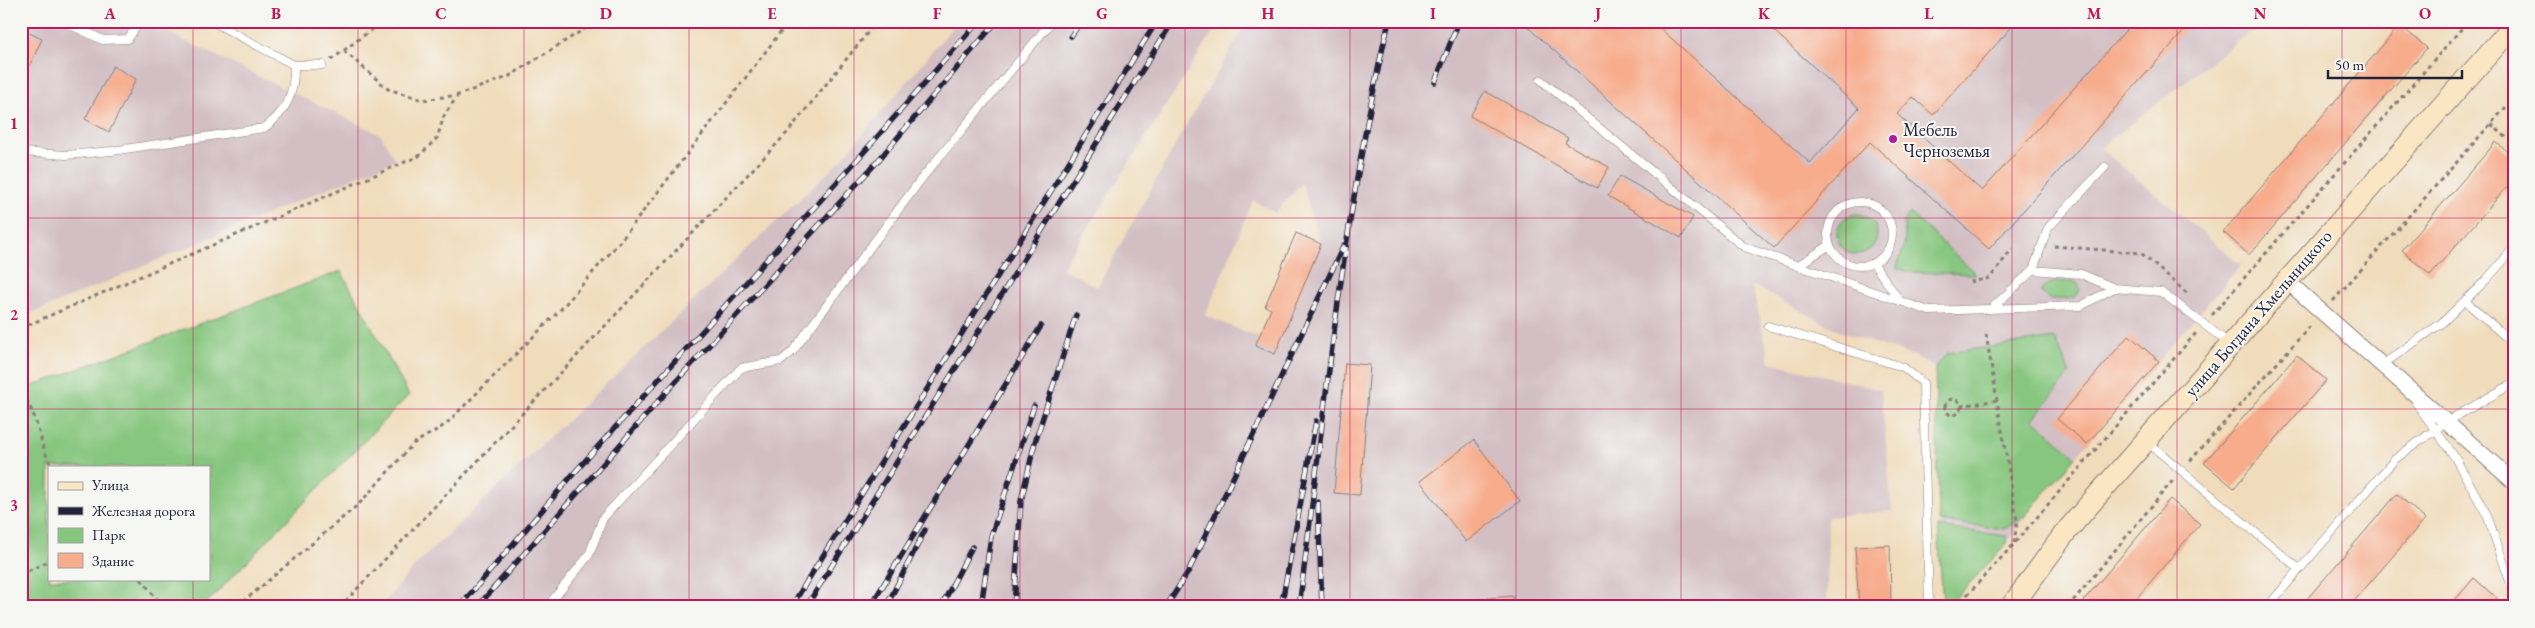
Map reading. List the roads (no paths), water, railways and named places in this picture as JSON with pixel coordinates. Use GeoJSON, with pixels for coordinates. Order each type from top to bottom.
{"type":"FeatureCollection","features":[{"type":"Feature","properties":{"kind":"main road","name":"улица Богдана Хмельницкого"},"geometry":{"type":"LineString","coordinates":[[2011,607],[2065,533],[2145,440],[2514,25]]}},
{"type":"Feature","properties":{"kind":"street"},"geometry":{"type":"LineString","coordinates":[[2287,281],[2322,314],[2400,380],[2441,426],[2514,482]]}},
{"type":"Feature","properties":{"kind":"lane"},"geometry":{"type":"LineString","coordinates":[[62,21],[103,40],[128,39],[140,21]]}},
{"type":"Feature","properties":{"kind":"lane"},"geometry":{"type":"LineString","coordinates":[[211,21],[294,65],[322,66]]}},
{"type":"Feature","properties":{"kind":"lane"},"geometry":{"type":"LineString","coordinates":[[547,607],[589,555],[603,518],[742,368],[781,361],[792,352],[922,178],[1052,21]]}},
{"type":"Feature","properties":{"kind":"lane"},"geometry":{"type":"LineString","coordinates":[[21,152],[66,155],[112,151],[264,128],[280,116],[295,82],[294,65]]}},
{"type":"Feature","properties":{"kind":"lane"},"geometry":{"type":"LineString","coordinates":[[1541,80],[1744,248],[1929,311],[2081,306],[2114,288]]}},
{"type":"Feature","properties":{"kind":"lane"},"geometry":{"type":"LineString","coordinates":[[1991,309],[2033,270],[2048,228],[2105,167]]}},
{"type":"Feature","properties":{"kind":"lane"},"geometry":{"type":"LineString","coordinates":[[1863,202],[1873,205],[1882,211],[1892,229],[1888,249],[1874,263],[1864,266],[1844,262],[1830,246],[1829,224],[1834,214],[1842,207],[1852,203],[1863,202]]}},
{"type":"Feature","properties":{"kind":"lane"},"geometry":{"type":"LineString","coordinates":[[1797,266],[1830,246]]}},
{"type":"Feature","properties":{"kind":"lane"},"geometry":{"type":"LineString","coordinates":[[2382,365],[2443,322],[2514,248]]}},
{"type":"Feature","properties":{"kind":"lane"},"geometry":{"type":"LineString","coordinates":[[1874,263],[1900,301]]}},
{"type":"Feature","properties":{"kind":"lane"},"geometry":{"type":"LineString","coordinates":[[2033,270],[2081,274],[2114,288],[2161,292],[2231,344]]}},
{"type":"Feature","properties":{"kind":"lane"},"geometry":{"type":"LineString","coordinates":[[2465,301],[2514,344]]}},
{"type":"Feature","properties":{"kind":"lane"},"geometry":{"type":"LineString","coordinates":[[1768,326],[1903,367],[1923,383],[1929,607]]}},
{"type":"Feature","properties":{"kind":"lane"},"geometry":{"type":"LineString","coordinates":[[2267,607],[2298,568],[2394,459],[2441,426],[2514,384]]}},
{"type":"Feature","properties":{"kind":"lane"},"geometry":{"type":"LineString","coordinates":[[2441,426],[2454,456],[2487,515],[2514,593]]}},
{"type":"Feature","properties":{"kind":"lane"},"geometry":{"type":"LineString","coordinates":[[2145,440],[2298,568]]}},
{"type":"Feature","properties":{"kind":"railway"},"geometry":{"type":"LineString","coordinates":[[459,607],[575,472],[856,161],[979,21]]}},
{"type":"Feature","properties":{"kind":"railway"},"geometry":{"type":"LineString","coordinates":[[477,607],[670,388],[876,163],[997,21]]}},
{"type":"Feature","properties":{"kind":"railway"},"geometry":{"type":"LineString","coordinates":[[1071,36],[1081,21]]}},
{"type":"Feature","properties":{"kind":"railway"},"geometry":{"type":"LineString","coordinates":[[791,607],[1157,21]]}},
{"type":"Feature","properties":{"kind":"railway"},"geometry":{"type":"LineString","coordinates":[[806,607],[1173,21]]}},
{"type":"Feature","properties":{"kind":"railway"},"geometry":{"type":"LineString","coordinates":[[1299,607],[1347,239],[1373,93],[1389,21]]}},
{"type":"Feature","properties":{"kind":"railway"},"geometry":{"type":"LineString","coordinates":[[1435,82],[1459,21]]}},
{"type":"Feature","properties":{"kind":"railway"},"geometry":{"type":"LineString","coordinates":[[1166,607],[1188,572],[1344,245]]}},
{"type":"Feature","properties":{"kind":"railway"},"geometry":{"type":"LineString","coordinates":[[1014,607],[1021,501],[1035,442],[1076,315]]}},
{"type":"Feature","properties":{"kind":"railway"},"geometry":{"type":"LineString","coordinates":[[870,607],[1041,326]]}},
{"type":"Feature","properties":{"kind":"railway"},"geometry":{"type":"LineString","coordinates":[[981,607],[991,536],[1034,406]]}},
{"type":"Feature","properties":{"kind":"railway"},"geometry":{"type":"LineString","coordinates":[[1281,607],[1316,421]]}},
{"type":"Feature","properties":{"kind":"railway"},"geometry":{"type":"LineString","coordinates":[[1318,502],[1322,607]]}},
{"type":"Feature","properties":{"kind":"railway"},"geometry":{"type":"LineString","coordinates":[[886,607],[925,530]]}},
{"type":"Feature","properties":{"kind":"railway"},"geometry":{"type":"LineString","coordinates":[[941,607],[972,547]]}},
{"type":"Feature","properties":{"kind":"place","name":"Мебель Черноземья"},"geometry":{"type":"Point","coordinates":[1893,139]}}]}
